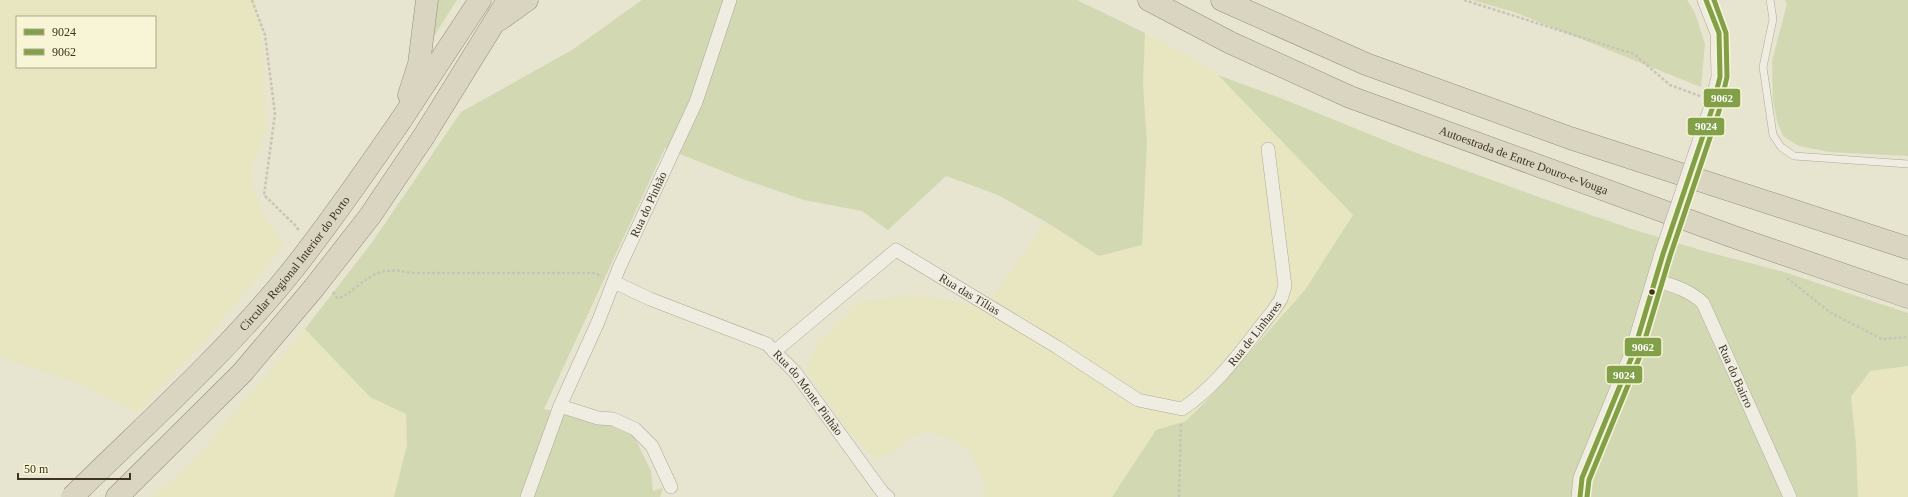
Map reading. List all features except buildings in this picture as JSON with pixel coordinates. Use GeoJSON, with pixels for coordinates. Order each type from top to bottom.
{"type":"FeatureCollection","features":[{"type":"Feature","properties":{"kind":"highway"},"geometry":{"type":"LineString","coordinates":[[401,120],[419,64],[427,0]]}},
{"type":"Feature","properties":{"kind":"highway","name":"Circular Regional Interior do Porto"},"geometry":{"type":"LineString","coordinates":[[72,497],[217,355],[290,273],[346,199],[401,120],[480,0]]}},
{"type":"Feature","properties":{"kind":"highway"},"geometry":{"type":"LineString","coordinates":[[117,497],[247,367],[313,289],[370,216],[424,136],[508,0]]}},
{"type":"Feature","properties":{"kind":"highway"},"geometry":{"type":"LineString","coordinates":[[495,23],[527,0]]}},
{"type":"Feature","properties":{"kind":"highway","name":"Autoestrada de Entre Douro-e-Vouga"},"geometry":{"type":"LineString","coordinates":[[1149,0],[1232,43],[1350,97],[1726,235],[1908,297]]}},
{"type":"Feature","properties":{"kind":"highway"},"geometry":{"type":"LineString","coordinates":[[1222,0],[1366,64],[1527,122],[1908,248]]}},
{"type":"Feature","properties":{"kind":"street","name":"Rua do Pinhão"},"geometry":{"type":"LineString","coordinates":[[527,497],[560,406],[598,322],[619,268],[696,102],[730,0]]}},
{"type":"Feature","properties":{"kind":"street"},"geometry":{"type":"LineString","coordinates":[[1580,497],[1582,478],[1633,354],[1663,254],[1713,105],[1720,78],[1719,33],[1706,0]]}},
{"type":"Feature","properties":{"kind":"street","name":"Rua de Linhares"},"geometry":{"type":"LineString","coordinates":[[1182,410],[1198,399],[1214,383],[1273,310],[1280,299],[1285,286],[1268,149]]}},
{"type":"Feature","properties":{"kind":"street","name":"Rua das Tílias"},"geometry":{"type":"LineString","coordinates":[[774,352],[896,250],[1057,347],[1138,400],[1182,410]]}},
{"type":"Feature","properties":{"kind":"street","name":"Rua do Bairro"},"geometry":{"type":"LineString","coordinates":[[1656,280],[1682,288],[1693,294],[1703,303],[1790,497]]}},
{"type":"Feature","properties":{"kind":"street","name":"Rua do Monte Pinhão"},"geometry":{"type":"LineString","coordinates":[[614,282],[650,299],[767,344],[795,372],[883,493],[888,497]]}},
{"type":"Feature","properties":{"kind":"street"},"geometry":{"type":"LineString","coordinates":[[560,406],[598,418],[614,419],[635,429],[652,446],[671,487]]}},
{"type":"Feature","properties":{"kind":"lane"},"geometry":{"type":"LineString","coordinates":[[1770,0],[1773,19],[1763,67],[1773,135],[1781,147],[1794,156],[1908,164]]}},
{"type":"Feature","properties":{"kind":"path"},"geometry":{"type":"LineString","coordinates":[[1464,0],[1634,54],[1670,85],[1713,105]]}},
{"type":"Feature","properties":{"kind":"path"},"geometry":{"type":"LineString","coordinates":[[1787,278],[1831,313],[1882,339],[1908,337]]}},
{"type":"Feature","properties":{"kind":"path"},"geometry":{"type":"LineString","coordinates":[[1180,497],[1182,410]]}},
{"type":"Feature","properties":{"kind":"green space"},"geometry":{"type":"Polygon","coordinates":[[[0,0],[256,0],[263,47],[266,130],[251,170],[254,191],[265,217],[284,245],[201,346],[135,415],[132,410],[84,385],[0,357],[0,0]]]}},
{"type":"Feature","properties":{"kind":"green space"},"geometry":{"type":"Polygon","coordinates":[[[434,0],[457,0],[434,36],[434,0]]]}},
{"type":"Feature","properties":{"kind":"green space"},"geometry":{"type":"Polygon","coordinates":[[[642,0],[1077,0],[1145,33],[1143,85],[1147,142],[1142,245],[1099,256],[1046,222],[998,195],[946,176],[888,230],[862,211],[804,200],[740,178],[665,148],[544,409],[603,422],[634,436],[651,471],[653,491],[663,488],[660,497],[394,497],[407,445],[406,414],[370,397],[305,329],[373,241],[461,112],[572,50],[642,0]]]}},
{"type":"Feature","properties":{"kind":"green space"},"geometry":{"type":"Polygon","coordinates":[[[1472,0],[1687,0],[1695,13],[1705,44],[1701,87],[1514,12],[1472,0]]]}},
{"type":"Feature","properties":{"kind":"green space"},"geometry":{"type":"Polygon","coordinates":[[[1785,0],[1908,0],[1908,156],[1829,152],[1799,146],[1783,136],[1777,121],[1773,101],[1772,61],[1787,4],[1785,0]]]}},
{"type":"Feature","properties":{"kind":"green space"},"geometry":{"type":"Polygon","coordinates":[[[1145,33],[1191,57],[1218,75],[1353,215],[1305,290],[1209,398],[1186,421],[1156,430],[1112,497],[985,497],[982,474],[970,453],[960,443],[945,436],[925,431],[910,438],[890,454],[874,459],[846,429],[807,371],[816,345],[861,301],[921,295],[985,308],[1045,222],[1099,256],[1142,245],[1147,142],[1143,85],[1145,33]]]}},
{"type":"Feature","properties":{"kind":"green space"},"geometry":{"type":"Polygon","coordinates":[[[1218,75],[1283,99],[1411,151],[1550,201],[1635,230],[1707,252],[1781,271],[1908,313],[1908,366],[1870,371],[1851,397],[1856,444],[1858,497],[1112,497],[1156,430],[1186,421],[1209,398],[1305,290],[1353,215],[1218,75]]]}},
{"type":"Feature","properties":{"kind":"green space"},"geometry":{"type":"Polygon","coordinates":[[[305,329],[370,397],[406,414],[407,444],[394,497],[152,497],[193,461],[305,329]]]}},
{"type":"Feature","properties":{"kind":"green space"},"geometry":{"type":"Polygon","coordinates":[[[1908,366],[1908,497],[1858,497],[1856,444],[1851,397],[1870,371],[1908,366]]]}},
{"type":"Feature","properties":{"kind":"transit line","name":"9024"},"geometry":{"type":"LineString","coordinates":[[1580,497],[1582,478],[1633,354],[1663,254],[1712,109],[1720,77],[1719,33],[1706,0]]}},
{"type":"Feature","properties":{"kind":"transit line","name":"9062"},"geometry":{"type":"LineString","coordinates":[[1587,497],[1589,480],[1640,356],[1670,256],[1719,111],[1727,77],[1726,33],[1714,0]]}}]}
